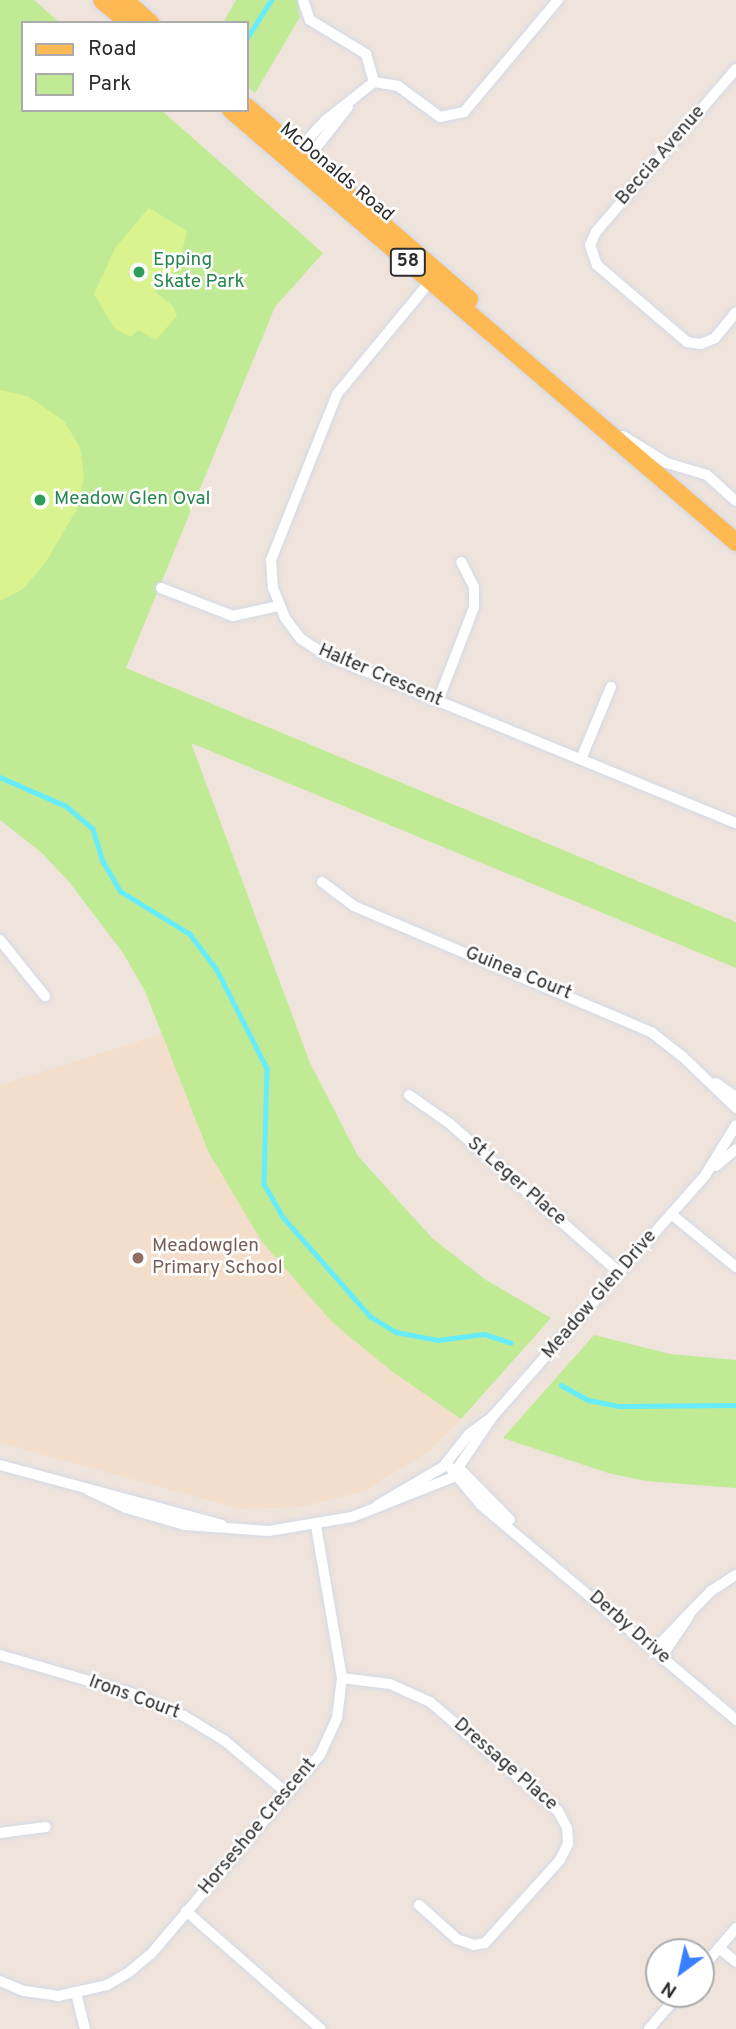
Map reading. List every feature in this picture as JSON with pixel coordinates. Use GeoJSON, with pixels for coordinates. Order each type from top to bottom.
{"type":"FeatureCollection","features":[{"type":"Feature","properties":{"kind":"main road"},"geometry":{"type":"LineString","coordinates":[[103,0],[127,21]]}},
{"type":"Feature","properties":{"kind":"main road"},"geometry":{"type":"LineString","coordinates":[[124,0],[148,21]]}},
{"type":"Feature","properties":{"kind":"main road","name":"McDonalds Road"},"geometry":{"type":"LineString","coordinates":[[248,108],[298,160]]}},
{"type":"Feature","properties":{"kind":"main road","name":"McDonalds Road"},"geometry":{"type":"LineString","coordinates":[[233,112],[298,160],[434,276],[736,542]]}},
{"type":"Feature","properties":{"kind":"street"},"geometry":{"type":"LineString","coordinates":[[303,0],[310,20],[366,54],[374,82]]}},
{"type":"Feature","properties":{"kind":"street"},"geometry":{"type":"LineString","coordinates":[[298,160],[351,101],[374,82],[398,86],[433,114],[458,115],[558,0]]}},
{"type":"Feature","properties":{"kind":"street","name":"Beccia Avenue"},"geometry":{"type":"LineString","coordinates":[[736,69],[596,232],[590,246],[597,265],[679,337],[701,344],[715,338],[736,312]]}},
{"type":"Feature","properties":{"kind":"street","name":"Halter Crescent"},"geometry":{"type":"LineString","coordinates":[[434,276],[337,394],[275,547],[271,572],[278,606],[291,628],[312,648],[736,823]]}},
{"type":"Feature","properties":{"kind":"street","name":"McDonalds Road"},"geometry":{"type":"LineString","coordinates":[[597,419],[667,463],[707,475],[736,500]]}},
{"type":"Feature","properties":{"kind":"street"},"geometry":{"type":"LineString","coordinates":[[438,701],[474,607],[474,587],[461,562]]}},
{"type":"Feature","properties":{"kind":"street"},"geometry":{"type":"LineString","coordinates":[[161,588],[233,616],[278,606]]}},
{"type":"Feature","properties":{"kind":"street"},"geometry":{"type":"LineString","coordinates":[[581,759],[611,687]]}},
{"type":"Feature","properties":{"kind":"street","name":"Guinea Court"},"geometry":{"type":"LineString","coordinates":[[322,882],[354,906],[625,1018],[666,1043],[736,1097]]}},
{"type":"Feature","properties":{"kind":"street"},"geometry":{"type":"LineString","coordinates":[[0,940],[45,996]]}},
{"type":"Feature","properties":{"kind":"street","name":"Guinea Court"},"geometry":{"type":"LineString","coordinates":[[708,1078],[736,1108]]}},
{"type":"Feature","properties":{"kind":"street","name":"St Leger Place"},"geometry":{"type":"LineString","coordinates":[[409,1095],[449,1123],[620,1273]]}},
{"type":"Feature","properties":{"kind":"street","name":"Meadow Glen Drive"},"geometry":{"type":"LineString","coordinates":[[706,1174],[736,1125]]}},
{"type":"Feature","properties":{"kind":"street","name":"Meadow Glen Drive"},"geometry":{"type":"LineString","coordinates":[[0,1465],[88,1490],[126,1508],[185,1525],[231,1529],[316,1526],[369,1511],[457,1473],[493,1416],[706,1174],[736,1149]]}},
{"type":"Feature","properties":{"kind":"street"},"geometry":{"type":"LineString","coordinates":[[671,1214],[736,1267]]}},
{"type":"Feature","properties":{"kind":"street","name":"Meadow Glen Drive"},"geometry":{"type":"LineString","coordinates":[[369,1511],[447,1464],[469,1434],[493,1416]]}},
{"type":"Feature","properties":{"kind":"street","name":"Derby Drive"},"geometry":{"type":"LineString","coordinates":[[447,1464],[523,1536],[736,1720]]}},
{"type":"Feature","properties":{"kind":"street","name":"Horseshoe Crescent"},"geometry":{"type":"LineString","coordinates":[[0,1981],[43,1995],[76,1993],[107,1985],[128,1973],[186,1912],[288,1794],[332,1732],[342,1678],[316,1526]]}},
{"type":"Feature","properties":{"kind":"street"},"geometry":{"type":"LineString","coordinates":[[658,1653],[711,1591],[736,1575]]}},
{"type":"Feature","properties":{"kind":"street","name":"Irons Court"},"geometry":{"type":"LineString","coordinates":[[0,1655],[137,1695],[184,1716],[225,1741],[288,1794]]}},
{"type":"Feature","properties":{"kind":"street","name":"Dressage Place"},"geometry":{"type":"LineString","coordinates":[[342,1678],[390,1684],[430,1702],[558,1811],[567,1828],[568,1844],[560,1860],[491,1940],[474,1945],[463,1942],[419,1905]]}},
{"type":"Feature","properties":{"kind":"street"},"geometry":{"type":"LineString","coordinates":[[0,1833],[46,1827]]}},
{"type":"Feature","properties":{"kind":"street"},"geometry":{"type":"LineString","coordinates":[[186,1912],[321,2029]]}},
{"type":"Feature","properties":{"kind":"street"},"geometry":{"type":"LineString","coordinates":[[715,1953],[736,1928]]}},
{"type":"Feature","properties":{"kind":"street"},"geometry":{"type":"LineString","coordinates":[[719,1948],[736,1962]]}},
{"type":"Feature","properties":{"kind":"street"},"geometry":{"type":"LineString","coordinates":[[76,1993],[85,2029]]}},
{"type":"Feature","properties":{"kind":"street"},"geometry":{"type":"LineString","coordinates":[[649,2029],[667,2008]]}},
{"type":"Feature","properties":{"kind":"shaded area","name":"Meadowglen Primary School"},"geometry":{"type":"Polygon","coordinates":[[[162,1034],[208,1151],[262,1242],[333,1323],[390,1370],[461,1419],[429,1451],[365,1491],[301,1507],[241,1509],[0,1443],[0,1085],[162,1034]]]}},
{"type":"Feature","properties":{"kind":"green space"},"geometry":{"type":"Polygon","coordinates":[[[0,0],[34,0],[58,21],[21,21],[21,112],[163,112],[323,253],[275,307],[126,668],[736,922],[736,968],[191,743],[310,1063],[358,1156],[432,1238],[486,1280],[551,1318],[461,1419],[390,1370],[333,1323],[262,1242],[208,1151],[145,991],[123,953],[70,883],[42,853],[0,820],[0,0]]]}},
{"type":"Feature","properties":{"kind":"green space"},"geometry":{"type":"Polygon","coordinates":[[[236,0],[298,0],[300,17],[255,93],[248,87],[248,21],[224,21],[236,0]]]}},
{"type":"Feature","properties":{"kind":"green space","name":"Epping Skate Park"},"geometry":{"type":"Polygon","coordinates":[[[149,208],[187,231],[178,269],[155,292],[173,306],[177,316],[156,340],[138,330],[131,337],[115,329],[94,294],[115,248],[149,208]]]}},
{"type":"Feature","properties":{"kind":"green space","name":"Meadow Glen Oval"},"geometry":{"type":"Polygon","coordinates":[[[0,390],[28,396],[64,421],[80,447],[84,477],[77,509],[46,562],[23,589],[0,601],[0,390]]]}},
{"type":"Feature","properties":{"kind":"green space"},"geometry":{"type":"Polygon","coordinates":[[[594,1335],[670,1354],[736,1360],[736,1488],[646,1481],[608,1473],[503,1438],[594,1335]]]}},
{"type":"Feature","properties":{"kind":"waterway"},"geometry":{"type":"LineString","coordinates":[[248,36],[271,0]]}},
{"type":"Feature","properties":{"kind":"waterway"},"geometry":{"type":"LineString","coordinates":[[0,777],[66,806],[93,829],[103,861],[120,891],[190,934],[217,970],[267,1068],[264,1184],[283,1217],[371,1317],[396,1332],[438,1340],[484,1334],[511,1343]]}},
{"type":"Feature","properties":{"kind":"waterway"},"geometry":{"type":"LineString","coordinates":[[561,1385],[588,1400],[620,1406],[736,1405]]}},
{"type":"Feature","properties":{"kind":"place","name":"Epping Skate Park"},"geometry":{"type":"Point","coordinates":[139,272]}},
{"type":"Feature","properties":{"kind":"place","name":"Meadow Glen Oval"},"geometry":{"type":"Point","coordinates":[40,500]}},
{"type":"Feature","properties":{"kind":"place","name":"Meadowglen Primary School"},"geometry":{"type":"Point","coordinates":[138,1258]}}]}
